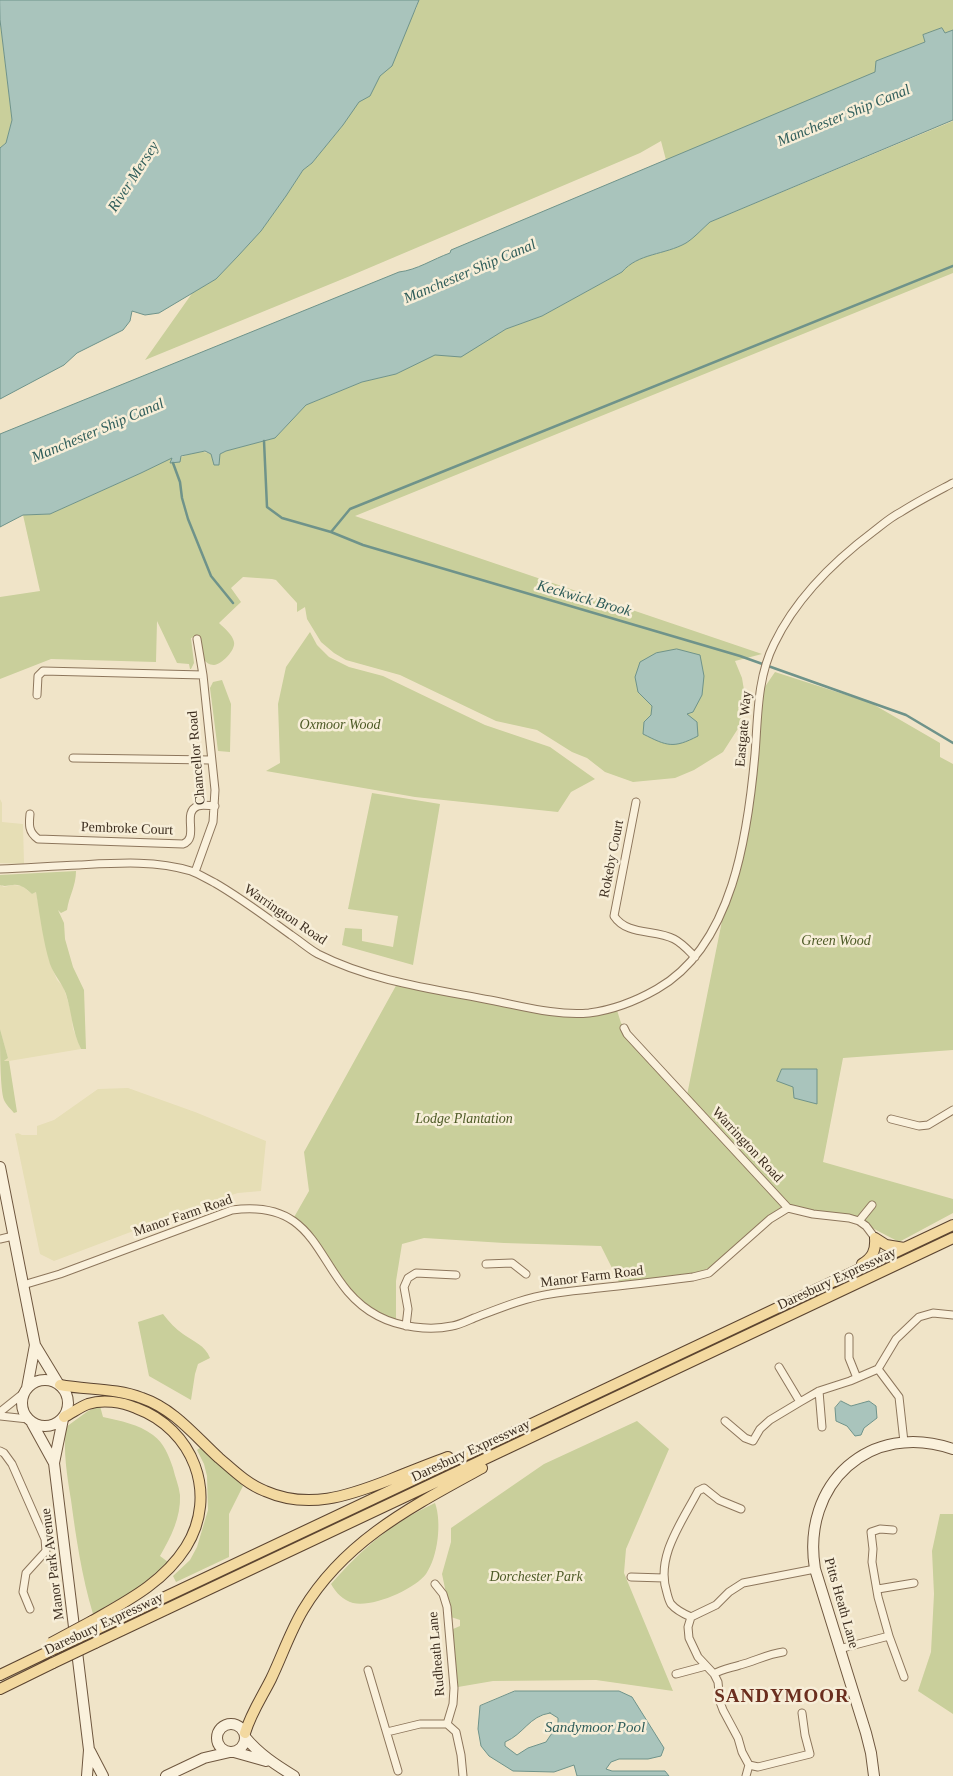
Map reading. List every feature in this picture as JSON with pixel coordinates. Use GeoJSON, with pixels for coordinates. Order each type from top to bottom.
{"type":"FeatureCollection","features":[{"type":"Feature","properties":{"kind":"main road","name":"Daresbury Expressway"},"geometry":{"type":"LineString","coordinates":[[92,1626],[517,1431],[953,1225]]}},
{"type":"Feature","properties":{"kind":"main road"},"geometry":{"type":"LineString","coordinates":[[875,1238],[895,1248],[906,1248]]}},
{"type":"Feature","properties":{"kind":"main road"},"geometry":{"type":"LineString","coordinates":[[818,1290],[871,1258],[876,1246],[875,1238]]}},
{"type":"Feature","properties":{"kind":"main road","name":"Daresbury Expressway"},"geometry":{"type":"LineString","coordinates":[[0,1689],[953,1238]]}},
{"type":"Feature","properties":{"kind":"main road"},"geometry":{"type":"LineString","coordinates":[[59,1384],[126,1394],[158,1405],[171,1414],[250,1483],[263,1491],[280,1497],[298,1500],[331,1499],[356,1493],[517,1431]]}},
{"type":"Feature","properties":{"kind":"main road"},"geometry":{"type":"LineString","coordinates":[[2,1674],[92,1626],[154,1584],[172,1566],[196,1527],[200,1509],[200,1488],[197,1469],[187,1449],[162,1420],[131,1406],[114,1402],[88,1404],[64,1418]]}},
{"type":"Feature","properties":{"kind":"main road"},"geometry":{"type":"LineString","coordinates":[[245,1735],[249,1720],[271,1679],[289,1636],[303,1609],[338,1564],[364,1540],[408,1508],[570,1420]]}},
{"type":"Feature","properties":{"kind":"street","name":"Eastgate Way"},"geometry":{"type":"LineString","coordinates":[[616,1007],[635,1000],[661,986],[682,970],[695,957],[714,931],[725,906],[739,854],[753,778],[762,677],[775,642],[801,601],[822,575],[898,513],[953,483]]}},
{"type":"Feature","properties":{"kind":"street","name":"Chancellor Road"},"geometry":{"type":"LineString","coordinates":[[194,872],[213,822],[215,790],[203,675],[197,639]]}},
{"type":"Feature","properties":{"kind":"street"},"geometry":{"type":"LineString","coordinates":[[37,695],[38,676],[43,671],[203,675]]}},
{"type":"Feature","properties":{"kind":"street"},"geometry":{"type":"LineString","coordinates":[[73,758],[211,760]]}},
{"type":"Feature","properties":{"kind":"street","name":"Rokeby Court"},"geometry":{"type":"LineString","coordinates":[[636,802],[614,916],[618,923],[631,929],[673,938],[695,957]]}},
{"type":"Feature","properties":{"kind":"street","name":"Pembroke Court"},"geometry":{"type":"LineString","coordinates":[[30,814],[29,829],[33,836],[38,839],[183,844],[188,842],[190,838],[191,815],[193,811],[200,805],[214,806]]}},
{"type":"Feature","properties":{"kind":"street","name":"Warrington Road"},"geometry":{"type":"LineString","coordinates":[[0,869],[105,863],[146,863],[173,866],[194,872],[228,890],[315,952],[369,974],[398,982],[551,1012],[588,1013],[616,1007]]}},
{"type":"Feature","properties":{"kind":"street","name":"Warrington Road"},"geometry":{"type":"LineString","coordinates":[[624,1028],[627,1034],[666,1077],[788,1208]]}},
{"type":"Feature","properties":{"kind":"street"},"geometry":{"type":"LineString","coordinates":[[891,1119],[919,1126],[928,1125],[953,1110]]}},
{"type":"Feature","properties":{"kind":"street"},"geometry":{"type":"LineString","coordinates":[[0,1167],[35,1345],[59,1384],[65,1390],[69,1403],[64,1418],[52,1426],[45,1427],[30,1421],[0,1414]]}},
{"type":"Feature","properties":{"kind":"street"},"geometry":{"type":"LineString","coordinates":[[859,1221],[872,1205]]}},
{"type":"Feature","properties":{"kind":"street","name":"Manor Farm Road"},"geometry":{"type":"LineString","coordinates":[[23,1285],[60,1274],[232,1210],[250,1207],[266,1209],[293,1219],[312,1238],[354,1300],[378,1316],[406,1326],[418,1328],[452,1326],[547,1294],[693,1277],[709,1273],[770,1219],[788,1208]]}},
{"type":"Feature","properties":{"kind":"street"},"geometry":{"type":"LineString","coordinates":[[788,1208],[859,1221],[866,1226],[875,1238]]}},
{"type":"Feature","properties":{"kind":"street"},"geometry":{"type":"LineString","coordinates":[[0,1239],[13,1236]]}},
{"type":"Feature","properties":{"kind":"street"},"geometry":{"type":"LineString","coordinates":[[486,1264],[512,1264],[526,1274]]}},
{"type":"Feature","properties":{"kind":"street"},"geometry":{"type":"LineString","coordinates":[[406,1326],[408,1310],[404,1287],[408,1278],[416,1273],[456,1275]]}},
{"type":"Feature","properties":{"kind":"street"},"geometry":{"type":"LineString","coordinates":[[725,1421],[745,1438],[753,1441],[760,1429],[770,1420],[819,1391],[878,1369],[896,1339],[919,1317],[933,1314],[953,1314]]}},
{"type":"Feature","properties":{"kind":"street"},"geometry":{"type":"LineString","coordinates":[[849,1337],[849,1358],[857,1378]]}},
{"type":"Feature","properties":{"kind":"street"},"geometry":{"type":"LineString","coordinates":[[30,1421],[22,1406],[35,1345]]}},
{"type":"Feature","properties":{"kind":"street"},"geometry":{"type":"LineString","coordinates":[[779,1367],[800,1402]]}},
{"type":"Feature","properties":{"kind":"street"},"geometry":{"type":"LineString","coordinates":[[878,1369],[899,1397],[904,1442]]}},
{"type":"Feature","properties":{"kind":"street"},"geometry":{"type":"LineString","coordinates":[[0,1414],[38,1381],[52,1381],[59,1384]]}},
{"type":"Feature","properties":{"kind":"street"},"geometry":{"type":"LineString","coordinates":[[819,1391],[822,1427]]}},
{"type":"Feature","properties":{"kind":"street","name":"Manor Park Avenue"},"geometry":{"type":"LineString","coordinates":[[64,1418],[54,1463],[89,1750],[87,1776]]}},
{"type":"Feature","properties":{"kind":"street","name":"Manor Park Avenue"},"geometry":{"type":"LineString","coordinates":[[30,1421],[54,1463]]}},
{"type":"Feature","properties":{"kind":"street","name":"Pitts Heath Lane"},"geometry":{"type":"LineString","coordinates":[[874,1776],[866,1733],[815,1569],[812,1542],[814,1524],[820,1506],[831,1486],[859,1458],[876,1449],[904,1442],[934,1443],[953,1449]]}},
{"type":"Feature","properties":{"kind":"street"},"geometry":{"type":"LineString","coordinates":[[0,1451],[4,1453],[12,1464],[45,1539],[46,1551],[26,1574],[23,1592],[30,1608]]}},
{"type":"Feature","properties":{"kind":"street"},"geometry":{"type":"LineString","coordinates":[[691,1617],[679,1611],[670,1603],[664,1578],[670,1546],[676,1530],[698,1491],[704,1488],[719,1500],[741,1510]]}},
{"type":"Feature","properties":{"kind":"street"},"geometry":{"type":"LineString","coordinates":[[892,1530],[880,1529],[871,1532],[874,1549],[872,1562],[878,1597],[889,1636],[904,1677]]}},
{"type":"Feature","properties":{"kind":"street"},"geometry":{"type":"LineString","coordinates":[[746,1776],[749,1766],[738,1738],[720,1702],[718,1682],[714,1674],[698,1657],[688,1638],[688,1627],[691,1617],[716,1605],[728,1592],[743,1583],[815,1569]]}},
{"type":"Feature","properties":{"kind":"street"},"geometry":{"type":"LineString","coordinates":[[631,1577],[664,1578]]}},
{"type":"Feature","properties":{"kind":"street"},"geometry":{"type":"LineString","coordinates":[[878,1589],[914,1583]]}},
{"type":"Feature","properties":{"kind":"street","name":"Rudheath Lane"},"geometry":{"type":"LineString","coordinates":[[435,1584],[443,1594],[454,1688],[453,1704],[447,1724]]}},
{"type":"Feature","properties":{"kind":"street"},"geometry":{"type":"LineString","coordinates":[[839,1649],[889,1636]]}},
{"type":"Feature","properties":{"kind":"street"},"geometry":{"type":"LineString","coordinates":[[714,1674],[723,1669],[783,1652]]}},
{"type":"Feature","properties":{"kind":"street"},"geometry":{"type":"LineString","coordinates":[[676,1674],[706,1666]]}},
{"type":"Feature","properties":{"kind":"street"},"geometry":{"type":"LineString","coordinates":[[368,1670],[398,1771]]}},
{"type":"Feature","properties":{"kind":"street"},"geometry":{"type":"LineString","coordinates":[[749,1766],[758,1767],[810,1754],[802,1713]]}},
{"type":"Feature","properties":{"kind":"street"},"geometry":{"type":"LineString","coordinates":[[204,1758],[222,1726],[231,1723],[239,1726],[255,1748],[272,1763],[294,1776]]}},
{"type":"Feature","properties":{"kind":"street"},"geometry":{"type":"LineString","coordinates":[[387,1732],[420,1724],[447,1724],[456,1732],[463,1776]]}},
{"type":"Feature","properties":{"kind":"street"},"geometry":{"type":"LineString","coordinates":[[217,1734],[218,1742],[222,1749],[272,1763]]}},
{"type":"Feature","properties":{"kind":"street"},"geometry":{"type":"LineString","coordinates":[[166,1776],[204,1758],[232,1752],[243,1745],[245,1735]]}},
{"type":"Feature","properties":{"kind":"street","name":"Manor Park Avenue"},"geometry":{"type":"LineString","coordinates":[[89,1750],[103,1776]]}},
{"type":"Feature","properties":{"kind":"shaded area"},"geometry":{"type":"Polygon","coordinates":[[[0,799],[2,803],[2,822],[23,824],[24,864],[0,863],[0,799]]]}},
{"type":"Feature","properties":{"kind":"shaded area"},"geometry":{"type":"Polygon","coordinates":[[[0,885],[4,887],[22,886],[32,894],[36,892],[50,963],[57,980],[63,986],[71,1011],[73,1029],[81,1049],[3,1062],[8,1058],[0,1029],[0,885]]]}},
{"type":"Feature","properties":{"kind":"shaded area"},"geometry":{"type":"Polygon","coordinates":[[[128,1088],[195,1112],[266,1141],[261,1191],[238,1193],[218,1199],[54,1261],[40,1254],[15,1134],[37,1135],[37,1126],[54,1120],[98,1089],[128,1088]]]}},
{"type":"Feature","properties":{"kind":"green space"},"geometry":{"type":"Polygon","coordinates":[[[419,0],[953,0],[953,30],[945,33],[923,35],[925,42],[876,61],[876,72],[666,160],[661,141],[640,153],[350,276],[145,360],[193,292],[216,279],[261,231],[303,170],[312,163],[343,125],[416,9],[419,0]]]}},
{"type":"Feature","properties":{"kind":"green space"},"geometry":{"type":"Polygon","coordinates":[[[0,20],[12,120],[6,143],[0,148],[0,20]]]}},
{"type":"Feature","properties":{"kind":"green space"},"geometry":{"type":"Polygon","coordinates":[[[953,121],[953,273],[355,516],[762,654],[735,661],[742,678],[745,696],[739,727],[723,752],[694,770],[675,778],[633,782],[605,772],[587,758],[572,752],[537,730],[496,721],[400,675],[346,660],[321,642],[307,619],[305,607],[297,612],[297,603],[276,580],[272,579],[243,577],[231,588],[241,602],[219,623],[232,637],[234,642],[233,649],[220,663],[214,665],[203,659],[200,636],[191,638],[194,663],[191,669],[189,664],[177,663],[157,621],[156,662],[51,659],[0,679],[0,597],[40,591],[23,515],[50,514],[173,457],[171,463],[196,452],[206,452],[211,454],[214,464],[220,454],[226,451],[275,438],[306,405],[362,382],[396,374],[435,354],[461,356],[506,329],[542,316],[622,272],[636,261],[686,243],[710,222],[953,121]]]}},
{"type":"Feature","properties":{"kind":"green space","name":"Oxmoor Wood"},"geometry":{"type":"Polygon","coordinates":[[[310,632],[317,645],[329,657],[349,667],[383,676],[485,725],[550,747],[595,779],[571,792],[558,812],[415,797],[266,771],[280,763],[278,704],[286,667],[310,632]]]}},
{"type":"Feature","properties":{"kind":"green space"},"geometry":{"type":"Polygon","coordinates":[[[775,672],[871,703],[940,743],[940,757],[953,764],[953,1050],[843,1058],[823,1162],[953,1199],[953,1213],[899,1242],[859,1221],[788,1208],[732,1254],[693,1277],[621,1286],[601,1246],[424,1238],[402,1244],[396,1281],[396,1323],[354,1300],[293,1219],[309,1191],[304,1152],[398,982],[551,1012],[588,1013],[616,1007],[621,1023],[686,1100],[725,906],[748,811],[760,694],[775,672]]]}},
{"type":"Feature","properties":{"kind":"green space"},"geometry":{"type":"Polygon","coordinates":[[[222,680],[231,704],[230,752],[218,751],[210,688],[213,682],[222,680]]]}},
{"type":"Feature","properties":{"kind":"green space"},"geometry":{"type":"Polygon","coordinates":[[[372,793],[440,804],[413,965],[342,945],[345,928],[362,929],[362,941],[393,947],[398,916],[348,909],[372,793]]]}},
{"type":"Feature","properties":{"kind":"green space"},"geometry":{"type":"Polygon","coordinates":[[[76,871],[67,910],[61,913],[58,910],[64,923],[65,939],[73,967],[84,990],[86,1049],[81,1049],[78,1042],[66,994],[50,964],[36,892],[32,894],[18,885],[0,885],[0,875],[76,871]]]}},
{"type":"Feature","properties":{"kind":"green space"},"geometry":{"type":"Polygon","coordinates":[[[0,1029],[8,1058],[4,1061],[9,1061],[17,1112],[14,1113],[5,1102],[3,1094],[0,1066],[0,1029]]]}},
{"type":"Feature","properties":{"kind":"green space"},"geometry":{"type":"Polygon","coordinates":[[[163,1314],[178,1330],[202,1347],[210,1358],[198,1364],[191,1400],[149,1376],[138,1322],[163,1314]]]}},
{"type":"Feature","properties":{"kind":"green space"},"geometry":{"type":"Polygon","coordinates":[[[100,1406],[103,1417],[141,1428],[160,1442],[168,1454],[173,1468],[180,1495],[180,1503],[175,1527],[160,1556],[168,1562],[138,1588],[93,1614],[75,1529],[66,1464],[65,1436],[66,1427],[88,1411],[100,1406]]]}},
{"type":"Feature","properties":{"kind":"green space","name":"Dorchester Park"},"geometry":{"type":"Polygon","coordinates":[[[637,1421],[669,1449],[626,1549],[624,1573],[673,1691],[596,1680],[493,1681],[458,1687],[452,1633],[453,1629],[460,1626],[460,1620],[451,1617],[442,1574],[451,1542],[451,1528],[544,1464],[637,1421]]]}},
{"type":"Feature","properties":{"kind":"green space"},"geometry":{"type":"Polygon","coordinates":[[[201,1447],[243,1486],[229,1514],[229,1557],[176,1582],[173,1576],[190,1560],[197,1547],[208,1510],[207,1476],[204,1464],[197,1450],[201,1447]]]}},
{"type":"Feature","properties":{"kind":"green space"},"geometry":{"type":"Polygon","coordinates":[[[435,1503],[438,1520],[438,1539],[430,1567],[420,1580],[403,1591],[371,1603],[353,1603],[338,1593],[331,1584],[355,1559],[391,1528],[435,1503]]]}},
{"type":"Feature","properties":{"kind":"green space"},"geometry":{"type":"Polygon","coordinates":[[[940,1514],[953,1514],[953,1714],[918,1691],[931,1652],[934,1594],[932,1551],[940,1514]]]}},
{"type":"Feature","properties":{"kind":"water","name":"River Mersey"},"geometry":{"type":"Polygon","coordinates":[[[0,0],[419,0],[392,66],[380,76],[370,96],[359,102],[312,163],[303,170],[261,231],[216,279],[159,313],[145,315],[132,311],[130,321],[123,330],[77,353],[64,365],[0,399],[0,148],[6,143],[12,120],[0,20],[0,0]]]}},
{"type":"Feature","properties":{"kind":"water","name":"Manchester Ship Canal"},"geometry":{"type":"Polygon","coordinates":[[[942,28],[945,33],[953,30],[953,120],[710,222],[686,243],[636,261],[622,272],[542,316],[506,329],[461,357],[435,355],[396,374],[362,382],[306,405],[275,438],[226,451],[220,454],[219,465],[214,465],[211,454],[205,451],[181,456],[180,462],[170,463],[172,458],[50,514],[23,515],[0,527],[0,434],[399,272],[419,267],[450,253],[451,250],[875,72],[876,61],[925,42],[923,35],[942,28]]]}},
{"type":"Feature","properties":{"kind":"water"},"geometry":{"type":"Polygon","coordinates":[[[677,649],[700,655],[704,676],[702,695],[693,712],[687,714],[697,722],[698,736],[682,743],[670,744],[643,734],[644,722],[651,715],[652,706],[638,692],[635,677],[640,662],[656,653],[677,649]]]}},
{"type":"Feature","properties":{"kind":"water"},"geometry":{"type":"Polygon","coordinates":[[[782,1069],[817,1069],[817,1104],[794,1098],[793,1087],[777,1081],[782,1069]]]}},
{"type":"Feature","properties":{"kind":"water"},"geometry":{"type":"Polygon","coordinates":[[[841,1401],[851,1406],[869,1401],[876,1406],[877,1418],[864,1428],[861,1435],[855,1436],[847,1426],[836,1421],[835,1408],[841,1401]]]}},
{"type":"Feature","properties":{"kind":"water","name":"Sandymoor Pool"},"geometry":{"type":"Polygon","coordinates":[[[515,1691],[619,1691],[632,1697],[664,1748],[661,1756],[648,1759],[619,1759],[611,1762],[606,1769],[612,1771],[665,1771],[669,1776],[577,1776],[574,1765],[554,1772],[513,1771],[489,1756],[481,1746],[478,1729],[480,1706],[515,1691]],[[550,1713],[537,1718],[512,1739],[505,1742],[505,1746],[517,1755],[528,1748],[546,1742],[558,1724],[558,1718],[550,1713]]]}},
{"type":"Feature","properties":{"kind":"waterway"},"geometry":{"type":"LineString","coordinates":[[331,532],[350,509],[953,266]]}},
{"type":"Feature","properties":{"kind":"waterway","name":"Keckwick Brook"},"geometry":{"type":"LineString","coordinates":[[264,441],[267,507],[282,518],[331,532],[363,545],[740,656],[906,715],[953,743]]}},
{"type":"Feature","properties":{"kind":"waterway"},"geometry":{"type":"LineString","coordinates":[[173,463],[180,482],[188,519],[211,576],[233,603]]}},
{"type":"Feature","properties":{"kind":"district","name":"SANDYMOOR"},"geometry":{"type":"Point","coordinates":[782,1697]}},
{"type":"Feature","properties":{"kind":"park label","name":"Green Wood"},"geometry":{"type":"Point","coordinates":[836,941]}},
{"type":"Feature","properties":{"kind":"park label","name":"Lodge Plantation"},"geometry":{"type":"Point","coordinates":[464,1119]}}]}
